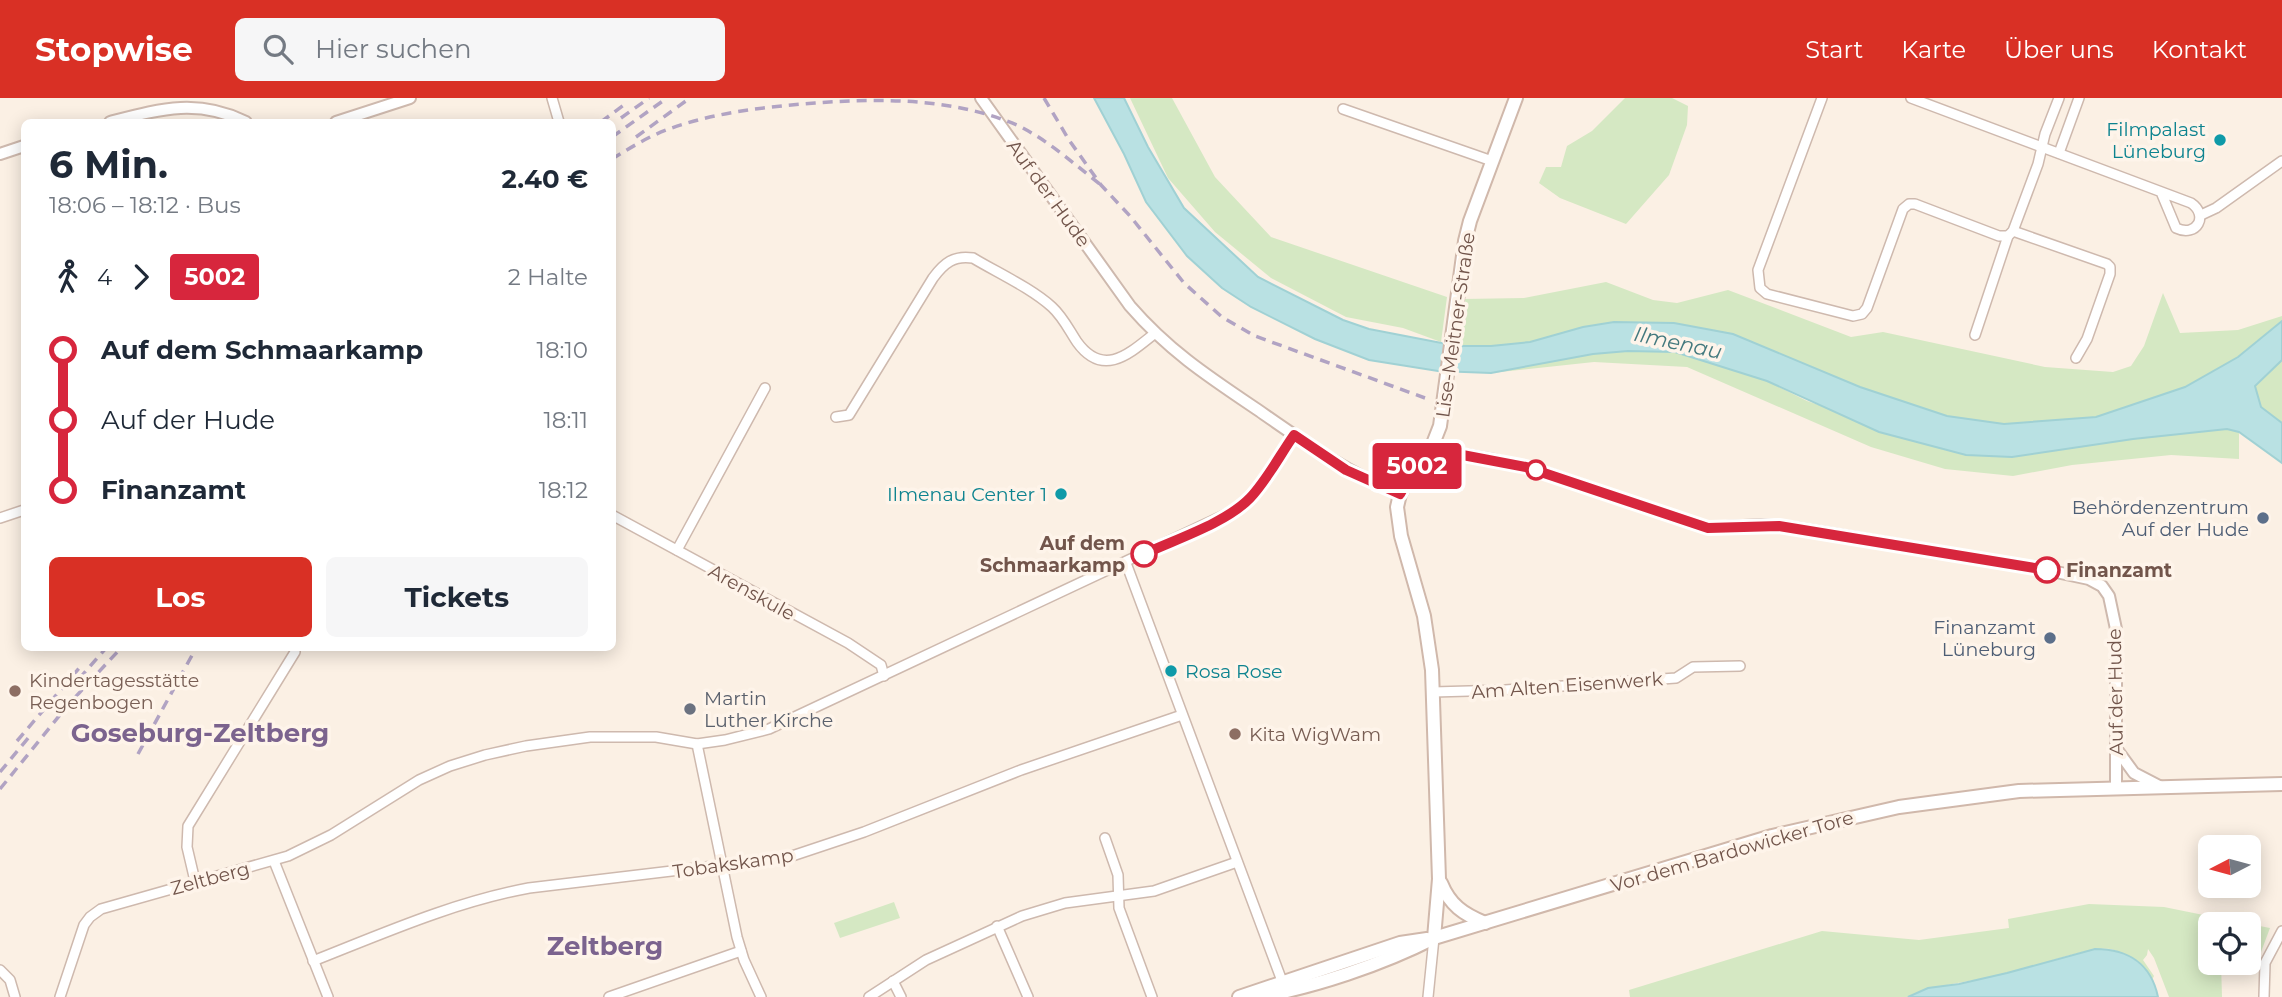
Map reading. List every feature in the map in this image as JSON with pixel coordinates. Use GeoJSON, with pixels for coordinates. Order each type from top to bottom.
{"type":"FeatureCollection","features":[{"type":"Feature","properties":{"kind":"main road","name":"Lise-Meitner-Straße"},"geometry":{"type":"LineString","coordinates":[[1431,449],[1440,426],[1457,294],[1470,221],[1516,98]]}},
{"type":"Feature","properties":{"kind":"main road"},"geometry":{"type":"LineString","coordinates":[[1431,449],[1413,471],[1400,494],[1398,522],[1424,616],[1433,692],[1439,879],[1434,938]]}},
{"type":"Feature","properties":{"kind":"main road","name":"Vor dem Bardowicker Tore"},"geometry":{"type":"LineString","coordinates":[[1239,997],[1400,943],[1434,938],[1772,836],[1865,814],[2019,790],[2281,785]]}},
{"type":"Feature","properties":{"kind":"main road"},"geometry":{"type":"LineString","coordinates":[[1439,879],[1447,897],[1457,909],[1485,923]]}},
{"type":"Feature","properties":{"kind":"main road","name":"Vor dem Bardowicker Tore"},"geometry":{"type":"LineString","coordinates":[[1256,997],[1285,992],[1359,968],[1403,953],[1434,938]]}},
{"type":"Feature","properties":{"kind":"street"},"geometry":{"type":"LineString","coordinates":[[360,119],[410,98]]}},
{"type":"Feature","properties":{"kind":"street"},"geometry":{"type":"LineString","coordinates":[[552,98],[558,119]]}},
{"type":"Feature","properties":{"kind":"street","name":"Auf der Hude"},"geometry":{"type":"LineString","coordinates":[[981,98],[1130,306],[1154,334],[1186,361],[1346,470],[1400,494]]}},
{"type":"Feature","properties":{"kind":"street"},"geometry":{"type":"LineString","coordinates":[[1822,98],[1758,270],[1760,288],[1767,295],[1778,298],[1853,316],[1862,314],[1867,308],[1903,209],[1909,204],[1915,204],[1999,236],[2011,234],[2107,264],[2110,274],[2088,337],[2076,358]]}},
{"type":"Feature","properties":{"kind":"street"},"geometry":{"type":"LineString","coordinates":[[1911,98],[2191,202],[2198,207],[2201,215],[2200,223],[2195,229],[2183,231],[2176,228],[2161,192]]}},
{"type":"Feature","properties":{"kind":"street"},"geometry":{"type":"LineString","coordinates":[[1975,335],[2038,164],[2059,98]]}},
{"type":"Feature","properties":{"kind":"street"},"geometry":{"type":"LineString","coordinates":[[2059,153],[2079,98]]}},
{"type":"Feature","properties":{"kind":"street"},"geometry":{"type":"LineString","coordinates":[[123,119],[181,106],[211,109],[238,119]]}},
{"type":"Feature","properties":{"kind":"street"},"geometry":{"type":"LineString","coordinates":[[1343,109],[1492,161]]}},
{"type":"Feature","properties":{"kind":"street"},"geometry":{"type":"LineString","coordinates":[[0,154],[21,147]]}},
{"type":"Feature","properties":{"kind":"street"},"geometry":{"type":"LineString","coordinates":[[2201,215],[2216,208],[2282,161]]}},
{"type":"Feature","properties":{"kind":"street"},"geometry":{"type":"LineString","coordinates":[[836,417],[849,415],[939,271],[946,263],[963,256],[973,258],[1048,304],[1061,317],[1082,349],[1098,360],[1108,362],[1121,358],[1154,334]]}},
{"type":"Feature","properties":{"kind":"street"},"geometry":{"type":"LineString","coordinates":[[677,551],[765,388]]}},
{"type":"Feature","properties":{"kind":"street"},"geometry":{"type":"LineString","coordinates":[[274,861],[331,835],[426,776],[489,754],[539,743],[599,736],[656,737],[697,744],[769,729],[1213,522],[1252,496],[1294,435]]}},
{"type":"Feature","properties":{"kind":"street","name":"Auf der Hude"},"geometry":{"type":"LineString","coordinates":[[1431,449],[1526,467],[1708,528],[1761,525],[1788,527],[2089,579],[2102,586],[2109,596],[2116,629],[2116,788]]}},
{"type":"Feature","properties":{"kind":"street"},"geometry":{"type":"LineString","coordinates":[[0,518],[21,511]]}},
{"type":"Feature","properties":{"kind":"street","name":"Arenskule"},"geometry":{"type":"LineString","coordinates":[[616,517],[848,643],[881,665],[884,676]]}},
{"type":"Feature","properties":{"kind":"street"},"geometry":{"type":"LineString","coordinates":[[1126,563],[1282,981]]}},
{"type":"Feature","properties":{"kind":"street"},"geometry":{"type":"LineString","coordinates":[[195,881],[187,848],[188,826],[295,652]]}},
{"type":"Feature","properties":{"kind":"street","name":"Am Alten Eisenwerk"},"geometry":{"type":"LineString","coordinates":[[1433,692],[1505,690],[1676,678],[1693,667],[1740,666]]}},
{"type":"Feature","properties":{"kind":"street","name":"Tobakskamp"},"geometry":{"type":"LineString","coordinates":[[313,961],[422,918],[497,894],[779,860],[837,842],[1021,770],[1182,715]]}},
{"type":"Feature","properties":{"kind":"street"},"geometry":{"type":"LineString","coordinates":[[697,744],[741,951],[761,997]]}},
{"type":"Feature","properties":{"kind":"street"},"geometry":{"type":"LineString","coordinates":[[2116,749],[2126,766],[2134,773],[2161,787]]}},
{"type":"Feature","properties":{"kind":"street"},"geometry":{"type":"LineString","coordinates":[[1105,838],[1118,874],[1119,908],[1153,997]]}},
{"type":"Feature","properties":{"kind":"street","name":"Zeltberg"},"geometry":{"type":"LineString","coordinates":[[60,997],[84,925],[95,912],[195,881],[274,861],[328,997]]}},
{"type":"Feature","properties":{"kind":"street"},"geometry":{"type":"LineString","coordinates":[[869,997],[926,960],[997,926],[1065,903],[1138,894],[1174,886],[1237,862]]}},
{"type":"Feature","properties":{"kind":"street"},"geometry":{"type":"LineString","coordinates":[[997,926],[1028,997]]}},
{"type":"Feature","properties":{"kind":"street"},"geometry":{"type":"LineString","coordinates":[[2264,997],[2265,963],[2282,930]]}},
{"type":"Feature","properties":{"kind":"street"},"geometry":{"type":"LineString","coordinates":[[1428,997],[1434,938]]}},
{"type":"Feature","properties":{"kind":"street"},"geometry":{"type":"LineString","coordinates":[[609,997],[741,951]]}},
{"type":"Feature","properties":{"kind":"street"},"geometry":{"type":"LineString","coordinates":[[0,970],[10,980],[15,997]]}},
{"type":"Feature","properties":{"kind":"street"},"geometry":{"type":"LineString","coordinates":[[893,981],[901,997]]}},
{"type":"Feature","properties":{"kind":"green space"},"geometry":{"type":"Polygon","coordinates":[[[1130,98],[1172,98],[1215,177],[1271,237],[1447,297],[1441,342],[1403,328],[1346,317],[1271,278],[1215,232],[1168,178],[1130,98]]]}},
{"type":"Feature","properties":{"kind":"green space"},"geometry":{"type":"Polygon","coordinates":[[[1625,98],[1672,98],[1688,106],[1687,125],[1669,175],[1626,224],[1560,198],[1539,183],[1546,167],[1561,167],[1567,146],[1592,131],[1625,98]]]}},
{"type":"Feature","properties":{"kind":"green space"},"geometry":{"type":"Polygon","coordinates":[[[1606,282],[1653,300],[1677,303],[1728,290],[1851,337],[1883,332],[2045,367],[2113,372],[2131,366],[2144,346],[2163,293],[2180,333],[2238,330],[2282,316],[2282,321],[2238,357],[2185,387],[2096,417],[2004,424],[1947,416],[1860,387],[1614,322],[1583,327],[1530,342],[1457,346],[1463,299],[1524,298],[1606,282]]]}},
{"type":"Feature","properties":{"kind":"green space"},"geometry":{"type":"Polygon","coordinates":[[[1628,351],[1675,352],[1767,381],[1807,401],[1966,455],[2012,457],[2133,439],[2227,429],[2239,431],[2239,459],[2171,455],[2072,465],[2013,476],[1945,469],[1871,447],[1687,367],[1594,362],[1491,373],[1593,354],[1628,351]]]}},
{"type":"Feature","properties":{"kind":"green space"},"geometry":{"type":"Polygon","coordinates":[[[2282,360],[2282,423],[2260,407],[2255,386],[2282,360]]]}},
{"type":"Feature","properties":{"kind":"green space"},"geometry":{"type":"Polygon","coordinates":[[[894,902],[900,918],[840,938],[834,923],[894,902]]]}},
{"type":"Feature","properties":{"kind":"green space"},"geometry":{"type":"Polygon","coordinates":[[[2089,904],[2164,907],[2198,914],[2198,975],[2221,975],[2222,997],[2169,997],[2148,949],[2143,960],[2154,976],[2152,980],[2128,957],[2116,950],[2100,949],[2006,974],[1919,992],[1908,997],[1630,997],[1629,990],[1822,931],[1919,940],[2009,928],[2008,919],[2089,904]]]}},
{"type":"Feature","properties":{"kind":"green space"},"geometry":{"type":"Polygon","coordinates":[[[2261,926],[2270,928],[2261,952],[2261,926]]]}},
{"type":"Feature","properties":{"kind":"water","name":"Ilmenau"},"geometry":{"type":"Polygon","coordinates":[[[1094,98],[1124,98],[1148,147],[1184,208],[1258,277],[1343,320],[1369,329],[1457,346],[1491,346],[1530,342],[1583,327],[1614,322],[1674,323],[1733,334],[1860,387],[1947,416],[2004,424],[2096,417],[2185,387],[2238,357],[2282,321],[2282,360],[2255,386],[2261,407],[2282,423],[2282,463],[2239,432],[2227,429],[2133,439],[2012,457],[1966,455],[1879,432],[1767,381],[1675,352],[1628,351],[1593,354],[1491,373],[1438,371],[1369,360],[1315,339],[1251,307],[1222,288],[1187,256],[1146,202],[1094,98]]]}},
{"type":"Feature","properties":{"kind":"water"},"geometry":{"type":"Polygon","coordinates":[[[2095,949],[2117,952],[2136,960],[2150,975],[2158,997],[1908,997],[1928,988],[2007,973],[2095,949]]]}},
{"type":"Feature","properties":{"kind":"railway"},"geometry":{"type":"LineString","coordinates":[[621,118],[649,98]]}},
{"type":"Feature","properties":{"kind":"railway"},"geometry":{"type":"LineString","coordinates":[[616,134],[667,98]]}},
{"type":"Feature","properties":{"kind":"railway"},"geometry":{"type":"LineString","coordinates":[[636,137],[690,98]]}},
{"type":"Feature","properties":{"kind":"railway"},"geometry":{"type":"LineString","coordinates":[[1044,98],[1069,140],[1101,185],[1184,283],[1222,317],[1255,336],[1425,398]]}},
{"type":"Feature","properties":{"kind":"railway"},"geometry":{"type":"LineString","coordinates":[[616,157],[662,132],[723,114],[815,103],[918,102],[970,110],[1019,126],[1051,146],[1101,185]]}},
{"type":"Feature","properties":{"kind":"railway"},"geometry":{"type":"LineString","coordinates":[[605,119],[625,104]]}},
{"type":"Feature","properties":{"kind":"railway"},"geometry":{"type":"LineString","coordinates":[[79,679],[103,651]]}},
{"type":"Feature","properties":{"kind":"railway"},"geometry":{"type":"LineString","coordinates":[[0,789],[68,705],[118,651]]}},
{"type":"Feature","properties":{"kind":"railway"},"geometry":{"type":"LineString","coordinates":[[138,754],[194,651]]}},
{"type":"Feature","properties":{"kind":"railway"},"geometry":{"type":"LineString","coordinates":[[17,741],[81,666]]}},
{"type":"Feature","properties":{"kind":"railway"},"geometry":{"type":"LineString","coordinates":[[0,772],[29,737]]}},
{"type":"Feature","properties":{"kind":"bus line","name":"5002"},"geometry":{"type":"LineString","coordinates":[[1144,554],[1213,522],[1242,505],[1252,496],[1294,435],[1346,470],[1400,494],[1413,471],[1431,449],[1526,467],[1708,528],[1779,526],[2047,570]]}},
{"type":"Feature","properties":{"kind":"place","name":"Filmpalast Lüneburg"},"geometry":{"type":"Point","coordinates":[2220,140]}},
{"type":"Feature","properties":{"kind":"place","name":"Ilmenau Center 1"},"geometry":{"type":"Point","coordinates":[1061,494]}},
{"type":"Feature","properties":{"kind":"place","name":"Behördenzentrum Auf der Hude"},"geometry":{"type":"Point","coordinates":[2263,518]}},
{"type":"Feature","properties":{"kind":"place","name":"Auf dem Schmaarkamp"},"geometry":{"type":"Point","coordinates":[1144,554]}},
{"type":"Feature","properties":{"kind":"place","name":"Finanzamt"},"geometry":{"type":"Point","coordinates":[2047,570]}},
{"type":"Feature","properties":{"kind":"place","name":"Finanzamt Lüneburg"},"geometry":{"type":"Point","coordinates":[2050,638]}},
{"type":"Feature","properties":{"kind":"place","name":"Rosa Rose"},"geometry":{"type":"Point","coordinates":[1171,671]}},
{"type":"Feature","properties":{"kind":"place","name":"Kindertagesstätte Regenbogen"},"geometry":{"type":"Point","coordinates":[15,691]}},
{"type":"Feature","properties":{"kind":"place","name":"Martin Luther Kirche"},"geometry":{"type":"Point","coordinates":[690,709]}},
{"type":"Feature","properties":{"kind":"place","name":"Kita WigWam"},"geometry":{"type":"Point","coordinates":[1235,734]}},
{"type":"Feature","properties":{"kind":"district","name":"Goseburg-Zeltberg"},"geometry":{"type":"Point","coordinates":[200,733]}},
{"type":"Feature","properties":{"kind":"district","name":"Zeltberg"},"geometry":{"type":"Point","coordinates":[605,946]}}]}
